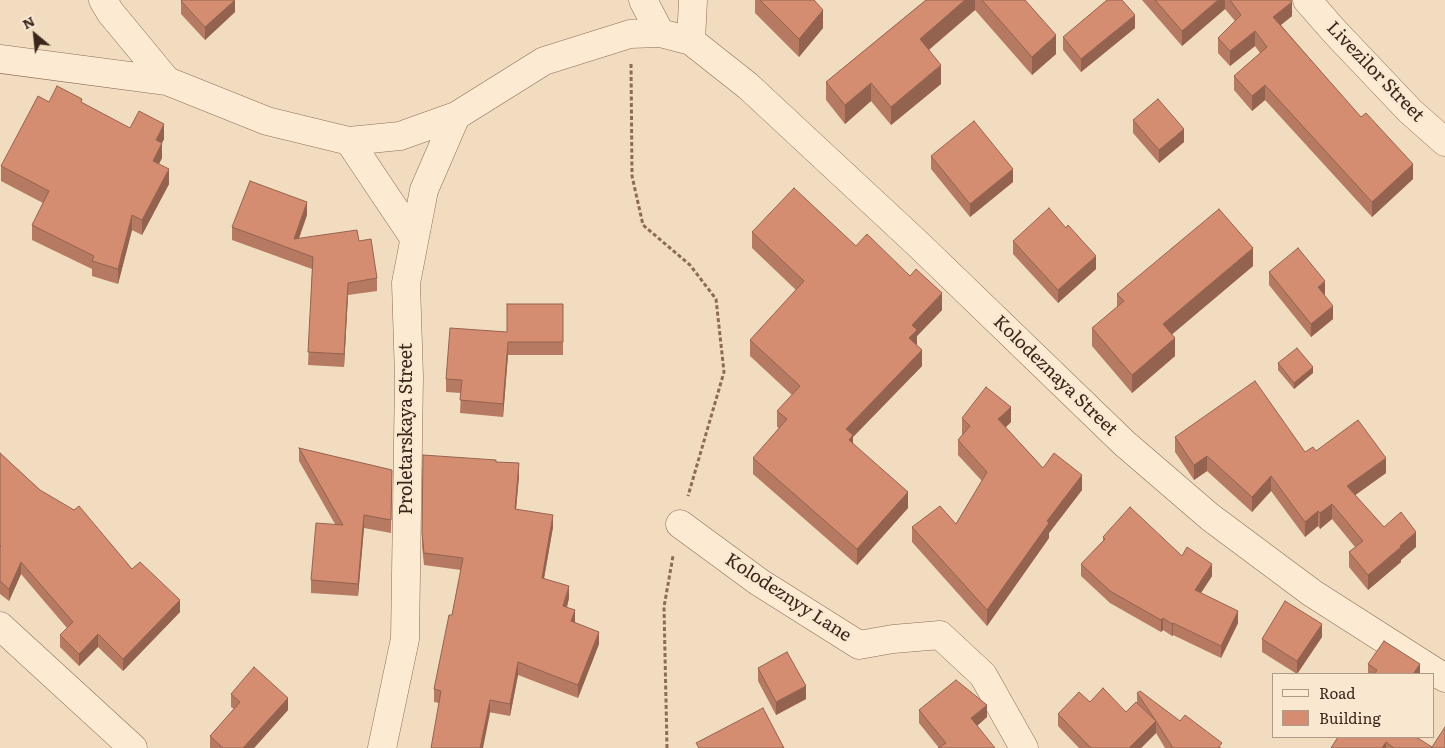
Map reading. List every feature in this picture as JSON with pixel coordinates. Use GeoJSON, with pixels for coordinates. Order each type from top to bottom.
{"type":"FeatureCollection","features":[{"type":"Feature","properties":{"kind":"street"},"geometry":{"type":"LineString","coordinates":[[103,0],[110,12],[167,80]]}},
{"type":"Feature","properties":{"kind":"street"},"geometry":{"type":"LineString","coordinates":[[643,0],[660,33]]}},
{"type":"Feature","properties":{"kind":"street"},"geometry":{"type":"LineString","coordinates":[[0,59],[167,80],[267,121],[349,141],[400,136],[456,116],[544,61],[630,34],[660,33],[691,41],[693,0]]}},
{"type":"Feature","properties":{"kind":"street","name":"Livezilor Street"},"geometry":{"type":"LineString","coordinates":[[1307,0],[1342,40],[1410,111],[1445,142]]}},
{"type":"Feature","properties":{"kind":"street","name":"Kolodeznaya Street"},"geometry":{"type":"LineString","coordinates":[[691,41],[748,86],[919,245],[1124,444],[1210,517],[1312,594],[1445,678]]}},
{"type":"Feature","properties":{"kind":"street","name":"Proletarskaya Street"},"geometry":{"type":"LineString","coordinates":[[382,748],[405,639],[409,377],[406,283],[424,190],[456,116]]}},
{"type":"Feature","properties":{"kind":"street"},"geometry":{"type":"LineString","coordinates":[[349,141],[414,238]]}},
{"type":"Feature","properties":{"kind":"street","name":"Kolodeznyy Lane"},"geometry":{"type":"LineString","coordinates":[[680,524],[759,582],[859,645],[893,639],[940,635],[983,675],[1024,748]]}},
{"type":"Feature","properties":{"kind":"street"},"geometry":{"type":"LineString","coordinates":[[0,626],[133,748]]}},
{"type":"Feature","properties":{"kind":"path"},"geometry":{"type":"LineString","coordinates":[[630,34],[632,176],[643,225],[690,265],[716,299],[724,372],[680,524],[664,607],[667,748]]}},
{"type":"Feature","properties":{"kind":"building"},"geometry":{"type":"Polygon","coordinates":[[[182,0],[235,0],[205,27],[182,0]]]}},
{"type":"Feature","properties":{"kind":"building"},"geometry":{"type":"Polygon","coordinates":[[[760,0],[814,0],[823,10],[799,39],[760,0]]]}},
{"type":"Feature","properties":{"kind":"building"},"geometry":{"type":"Polygon","coordinates":[[[926,0],[965,0],[920,39],[941,65],[891,107],[871,83],[845,105],[826,82],[926,0]]]}},
{"type":"Feature","properties":{"kind":"building"},"geometry":{"type":"Polygon","coordinates":[[[982,0],[1025,0],[1056,35],[1032,57],[982,0]]]}},
{"type":"Feature","properties":{"kind":"building"},"geometry":{"type":"Polygon","coordinates":[[[1107,0],[1122,0],[1135,15],[1081,59],[1063,37],[1107,0]]]}},
{"type":"Feature","properties":{"kind":"building"},"geometry":{"type":"Polygon","coordinates":[[[1155,0],[1218,0],[1182,31],[1155,0]]]}},
{"type":"Feature","properties":{"kind":"building"},"geometry":{"type":"Polygon","coordinates":[[[1230,0],[1291,0],[1292,2],[1273,17],[1361,117],[1366,113],[1413,164],[1372,202],[1265,85],[1252,96],[1234,76],[1267,47],[1255,31],[1230,51],[1218,38],[1241,15],[1230,0]]]}},
{"type":"Feature","properties":{"kind":"building"},"geometry":{"type":"Polygon","coordinates":[[[57,86],[82,99],[81,102],[130,128],[139,111],[164,124],[156,140],[162,143],[153,161],[169,169],[142,220],[132,215],[118,269],[92,261],[94,256],[32,225],[49,191],[1,166],[38,96],[49,102],[57,86]]]}},
{"type":"Feature","properties":{"kind":"building"},"geometry":{"type":"Polygon","coordinates":[[[1158,99],[1184,129],[1159,150],[1133,120],[1158,99]]]}},
{"type":"Feature","properties":{"kind":"building"},"geometry":{"type":"Polygon","coordinates":[[[974,121],[1013,169],[970,204],[931,156],[974,121]]]}},
{"type":"Feature","properties":{"kind":"building"},"geometry":{"type":"Polygon","coordinates":[[[250,181],[307,202],[294,239],[357,230],[359,241],[371,239],[377,278],[348,283],[344,354],[308,352],[313,257],[232,227],[250,181]]]}},
{"type":"Feature","properties":{"kind":"building"},"geometry":{"type":"Polygon","coordinates":[[[794,188],[856,246],[867,234],[910,276],[916,269],[942,293],[912,325],[917,330],[909,338],[922,350],[846,429],[853,435],[849,440],[908,492],[857,549],[753,458],[787,419],[777,411],[800,386],[750,340],[804,281],[752,232],[794,188]]]}},
{"type":"Feature","properties":{"kind":"building"},"geometry":{"type":"Polygon","coordinates":[[[1049,208],[1066,228],[1068,225],[1096,256],[1058,290],[1013,241],[1049,208]]]}},
{"type":"Feature","properties":{"kind":"building"},"geometry":{"type":"Polygon","coordinates":[[[1219,209],[1253,248],[1163,324],[1175,338],[1132,375],[1092,328],[1124,301],[1117,294],[1219,209]]]}},
{"type":"Feature","properties":{"kind":"building"},"geometry":{"type":"Polygon","coordinates":[[[1298,248],[1325,281],[1318,287],[1333,306],[1311,324],[1269,272],[1298,248]]]}},
{"type":"Feature","properties":{"kind":"building"},"geometry":{"type":"Polygon","coordinates":[[[507,304],[563,304],[563,342],[508,342],[503,404],[460,400],[462,380],[446,379],[450,328],[507,332],[507,304]]]}},
{"type":"Feature","properties":{"kind":"building"},"geometry":{"type":"Polygon","coordinates":[[[1297,348],[1313,367],[1294,383],[1278,363],[1297,348]]]}},
{"type":"Feature","properties":{"kind":"building"},"geometry":{"type":"Polygon","coordinates":[[[1255,381],[1305,452],[1313,447],[1316,451],[1358,420],[1386,458],[1347,486],[1384,527],[1401,512],[1416,532],[1368,575],[1349,552],[1363,541],[1332,504],[1320,513],[1318,511],[1305,522],[1271,476],[1252,497],[1207,456],[1194,465],[1175,437],[1255,381]]]}},
{"type":"Feature","properties":{"kind":"building"},"geometry":{"type":"Polygon","coordinates":[[[986,387],[1011,407],[998,419],[1043,468],[1054,453],[1082,475],[1047,521],[1049,523],[987,610],[912,527],[940,506],[956,524],[987,472],[958,440],[970,426],[962,418],[986,387]]]}},
{"type":"Feature","properties":{"kind":"building"},"geometry":{"type":"Polygon","coordinates":[[[299,448],[392,470],[391,520],[364,515],[358,584],[311,580],[316,523],[343,525],[299,448]]]}},
{"type":"Feature","properties":{"kind":"building"},"geometry":{"type":"Polygon","coordinates":[[[0,453],[40,490],[74,510],[79,506],[132,569],[140,562],[180,600],[123,659],[98,634],[79,654],[60,635],[73,622],[21,562],[9,589],[0,581],[0,453]]]}},
{"type":"Feature","properties":{"kind":"building"},"geometry":{"type":"Polygon","coordinates":[[[423,455],[519,463],[515,509],[553,515],[542,578],[569,586],[563,606],[575,610],[571,621],[599,632],[578,685],[518,662],[510,704],[490,700],[480,748],[431,748],[441,691],[434,689],[449,615],[452,615],[463,558],[424,553],[422,533],[423,455]]]}},
{"type":"Feature","properties":{"kind":"building"},"geometry":{"type":"Polygon","coordinates":[[[1130,507],[1182,556],[1187,547],[1212,564],[1195,590],[1238,611],[1221,646],[1163,618],[1161,620],[1110,591],[1081,564],[1105,539],[1103,537],[1130,507]]]}},
{"type":"Feature","properties":{"kind":"building"},"geometry":{"type":"Polygon","coordinates":[[[1285,601],[1322,624],[1297,661],[1262,639],[1285,601]]]}},
{"type":"Feature","properties":{"kind":"building"},"geometry":{"type":"Polygon","coordinates":[[[1384,641],[1420,664],[1414,673],[1375,673],[1377,670],[1368,664],[1384,641]]]}},
{"type":"Feature","properties":{"kind":"building"},"geometry":{"type":"Polygon","coordinates":[[[787,652],[806,686],[776,702],[758,668],[787,652]]]}},
{"type":"Feature","properties":{"kind":"building"},"geometry":{"type":"Polygon","coordinates":[[[254,667],[288,698],[243,748],[223,748],[210,736],[240,702],[231,694],[254,667]]]}},
{"type":"Feature","properties":{"kind":"building"},"geometry":{"type":"Polygon","coordinates":[[[956,680],[987,705],[971,718],[995,748],[938,748],[946,743],[919,710],[956,680]]]}},
{"type":"Feature","properties":{"kind":"building"},"geometry":{"type":"Polygon","coordinates":[[[1103,688],[1126,712],[1136,702],[1156,721],[1129,748],[1091,748],[1058,714],[1079,692],[1090,702],[1103,688]]]}},
{"type":"Feature","properties":{"kind":"building"},"geometry":{"type":"Polygon","coordinates":[[[1140,691],[1180,721],[1185,715],[1222,743],[1218,748],[1173,748],[1137,693],[1140,691]]]}},
{"type":"Feature","properties":{"kind":"building"},"geometry":{"type":"Polygon","coordinates":[[[763,708],[784,748],[699,748],[696,743],[763,708]]]}},
{"type":"Feature","properties":{"kind":"building"},"geometry":{"type":"Polygon","coordinates":[[[1445,727],[1445,748],[1394,748],[1386,742],[1382,748],[1331,748],[1337,738],[1418,738],[1432,747],[1445,727]]]}}]}
